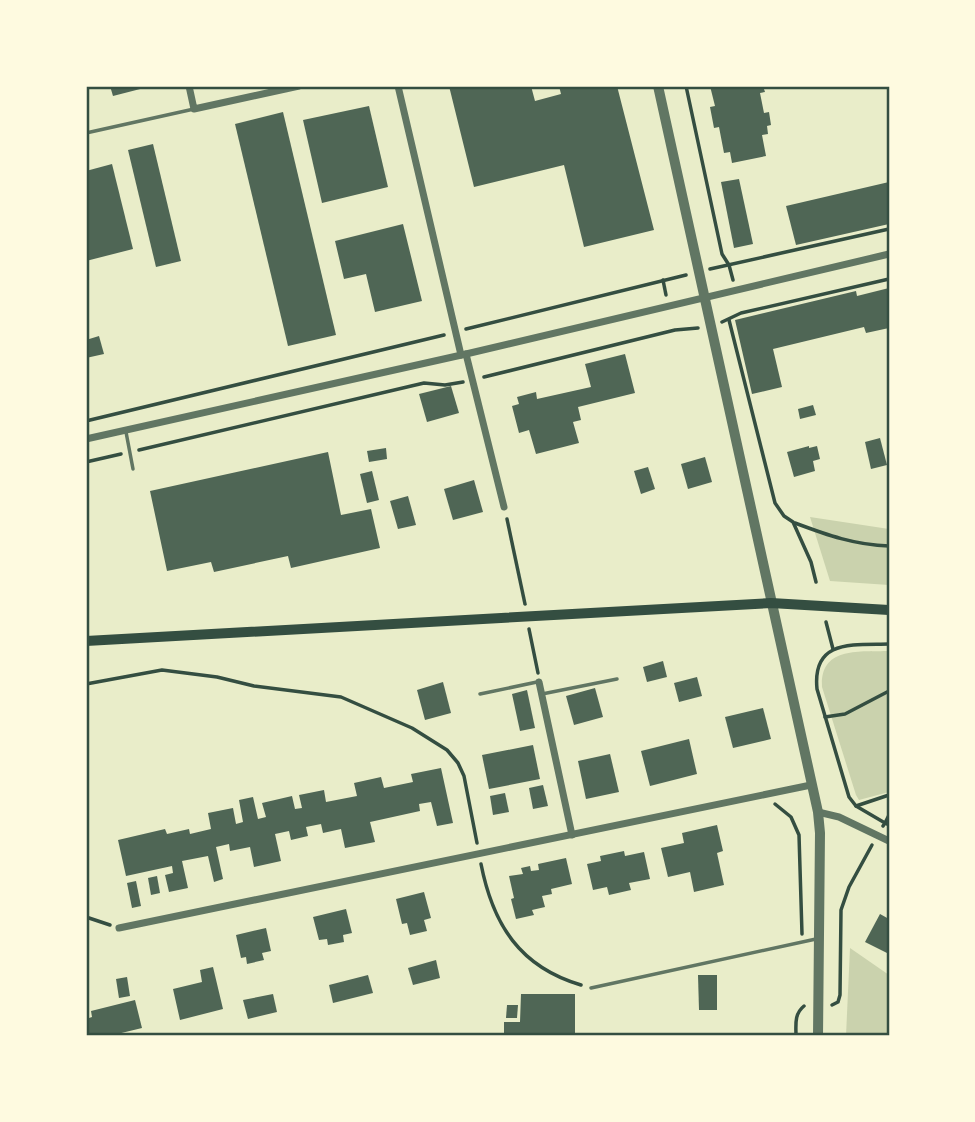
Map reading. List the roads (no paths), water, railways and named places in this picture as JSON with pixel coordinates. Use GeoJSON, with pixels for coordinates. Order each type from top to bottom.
{"type":"FeatureCollection","features":[{"type":"Feature","properties":{"kind":"main road"},"geometry":{"type":"LineString","coordinates":[[86,641],[771,603],[889,610]]}},
{"type":"Feature","properties":{"kind":"street"},"geometry":{"type":"LineString","coordinates":[[189,86],[194,109],[299,86]]}},
{"type":"Feature","properties":{"kind":"street"},"geometry":{"type":"LineString","coordinates":[[398,86],[456,332],[472,380],[504,507]]}},
{"type":"Feature","properties":{"kind":"street"},"geometry":{"type":"LineString","coordinates":[[658,86],[818,812],[818,1036]]}},
{"type":"Feature","properties":{"kind":"street"},"geometry":{"type":"LineString","coordinates":[[86,439],[889,254]]}},
{"type":"Feature","properties":{"kind":"street"},"geometry":{"type":"LineString","coordinates":[[539,682],[572,835]]}},
{"type":"Feature","properties":{"kind":"street"},"geometry":{"type":"LineString","coordinates":[[119,928],[811,785]]}},
{"type":"Feature","properties":{"kind":"street"},"geometry":{"type":"LineString","coordinates":[[818,812],[839,817],[889,841]]}},
{"type":"Feature","properties":{"kind":"lane"},"geometry":{"type":"LineString","coordinates":[[86,133],[194,109]]}},
{"type":"Feature","properties":{"kind":"lane"},"geometry":{"type":"LineString","coordinates":[[125,430],[133,469]]}},
{"type":"Feature","properties":{"kind":"lane"},"geometry":{"type":"LineString","coordinates":[[542,694],[617,679]]}},
{"type":"Feature","properties":{"kind":"lane"},"geometry":{"type":"LineString","coordinates":[[480,694],[539,682]]}},
{"type":"Feature","properties":{"kind":"lane"},"geometry":{"type":"LineString","coordinates":[[591,988],[818,939]]}}]}
